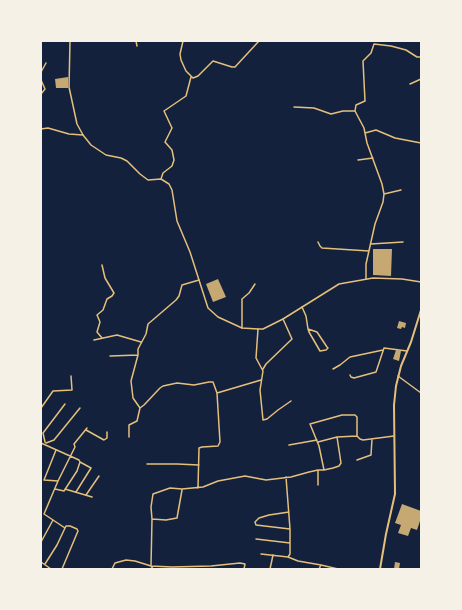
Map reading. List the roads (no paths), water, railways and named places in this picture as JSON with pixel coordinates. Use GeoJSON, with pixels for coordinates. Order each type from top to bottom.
{"type":"FeatureCollection","features":[{"type":"Feature","properties":{"kind":"main road"},"geometry":{"type":"LineString","coordinates":[[380,569],[395,494],[394,400],[398,376],[420,318],[421,310]]}},
{"type":"Feature","properties":{"kind":"street"},"geometry":{"type":"LineString","coordinates":[[70,41],[69,87],[77,124],[83,135],[92,145],[106,155],[121,158],[127,161],[148,180],[161,179],[169,184],[172,190],[177,221],[190,252],[209,310],[218,318],[242,328],[258,330],[283,319],[335,286],[343,283],[366,279],[388,278],[421,282]]}},
{"type":"Feature","properties":{"kind":"street"},"geometry":{"type":"LineString","coordinates":[[136,41],[137,46]]}},
{"type":"Feature","properties":{"kind":"street"},"geometry":{"type":"LineString","coordinates":[[184,41],[180,58],[186,71],[191,77]]}},
{"type":"Feature","properties":{"kind":"street"},"geometry":{"type":"LineString","coordinates":[[191,77],[194,78],[198,76],[210,62],[214,60],[235,67],[259,41]]}},
{"type":"Feature","properties":{"kind":"street"},"geometry":{"type":"LineString","coordinates":[[366,279],[366,264],[375,224],[383,202],[384,194],[362,124],[355,111],[356,106],[365,101],[362,62],[371,53],[374,44],[406,50],[417,57],[421,57]]}},
{"type":"Feature","properties":{"kind":"street"},"geometry":{"type":"LineString","coordinates":[[41,72],[46,63]]}},
{"type":"Feature","properties":{"kind":"street"},"geometry":{"type":"LineString","coordinates":[[161,179],[172,166],[174,160],[172,150],[164,142],[172,128],[164,111],[185,98],[191,77]]}},
{"type":"Feature","properties":{"kind":"street"},"geometry":{"type":"LineString","coordinates":[[410,84],[421,79]]}},
{"type":"Feature","properties":{"kind":"street"},"geometry":{"type":"LineString","coordinates":[[41,80],[45,89],[41,94]]}},
{"type":"Feature","properties":{"kind":"street"},"geometry":{"type":"LineString","coordinates":[[294,107],[314,108],[331,114],[343,111],[355,111]]}},
{"type":"Feature","properties":{"kind":"street"},"geometry":{"type":"LineString","coordinates":[[41,129],[48,128],[83,135]]}},
{"type":"Feature","properties":{"kind":"street"},"geometry":{"type":"LineString","coordinates":[[365,133],[376,130],[395,138],[421,143]]}},
{"type":"Feature","properties":{"kind":"street"},"geometry":{"type":"LineString","coordinates":[[358,160],[373,158]]}},
{"type":"Feature","properties":{"kind":"street"},"geometry":{"type":"LineString","coordinates":[[384,194],[401,190]]}},
{"type":"Feature","properties":{"kind":"street"},"geometry":{"type":"LineString","coordinates":[[318,242],[322,248],[369,251]]}},
{"type":"Feature","properties":{"kind":"street"},"geometry":{"type":"LineString","coordinates":[[371,244],[403,242]]}},
{"type":"Feature","properties":{"kind":"street"},"geometry":{"type":"LineString","coordinates":[[102,265],[105,278],[114,293],[107,299],[103,310],[97,315],[100,322],[97,332],[102,338]]}},
{"type":"Feature","properties":{"kind":"street"},"geometry":{"type":"LineString","coordinates":[[140,408],[131,393],[131,381],[138,355],[137,351],[146,334],[148,324],[176,300],[179,296],[182,285],[199,280]]}},
{"type":"Feature","properties":{"kind":"street"},"geometry":{"type":"LineString","coordinates":[[242,328],[242,299],[250,292],[255,284]]}},
{"type":"Feature","properties":{"kind":"street"},"geometry":{"type":"LineString","coordinates":[[302,307],[306,316],[308,329],[320,351],[326,350],[328,348],[317,332],[308,329]]}},
{"type":"Feature","properties":{"kind":"street"},"geometry":{"type":"LineString","coordinates":[[283,319],[292,339],[262,369],[261,409],[264,420],[291,401]]}},
{"type":"Feature","properties":{"kind":"street"},"geometry":{"type":"LineString","coordinates":[[258,330],[256,358],[262,369]]}},
{"type":"Feature","properties":{"kind":"street"},"geometry":{"type":"LineString","coordinates":[[94,340],[117,335],[141,342]]}},
{"type":"Feature","properties":{"kind":"street"},"geometry":{"type":"LineString","coordinates":[[333,369],[350,357],[383,350],[386,348],[407,351]]}},
{"type":"Feature","properties":{"kind":"street"},"geometry":{"type":"LineString","coordinates":[[350,374],[351,377],[354,378],[376,372],[383,350]]}},
{"type":"Feature","properties":{"kind":"street"},"geometry":{"type":"LineString","coordinates":[[110,356],[138,355]]}},
{"type":"Feature","properties":{"kind":"street"},"geometry":{"type":"LineString","coordinates":[[41,408],[53,391],[72,390],[71,376]]}},
{"type":"Feature","properties":{"kind":"street"},"geometry":{"type":"LineString","coordinates":[[398,376],[421,393]]}},
{"type":"Feature","properties":{"kind":"street"},"geometry":{"type":"LineString","coordinates":[[217,393],[261,380]]}},
{"type":"Feature","properties":{"kind":"street"},"geometry":{"type":"LineString","coordinates":[[129,437],[129,425],[137,421],[140,408],[161,387],[177,383],[194,385],[212,381],[217,393],[220,444],[218,446],[198,448],[198,488]]}},
{"type":"Feature","properties":{"kind":"street"},"geometry":{"type":"LineString","coordinates":[[46,444],[43,433],[65,404]]}},
{"type":"Feature","properties":{"kind":"street"},"geometry":{"type":"LineString","coordinates":[[46,444],[54,440],[80,408]]}},
{"type":"Feature","properties":{"kind":"street"},"geometry":{"type":"LineString","coordinates":[[324,470],[318,441],[310,424],[342,415],[356,416],[357,436]]}},
{"type":"Feature","properties":{"kind":"street"},"geometry":{"type":"LineString","coordinates":[[44,514],[75,447],[74,444],[87,429],[104,440],[107,438],[107,432]]}},
{"type":"Feature","properties":{"kind":"street"},"geometry":{"type":"LineString","coordinates":[[289,444],[357,436],[361,439],[372,439],[394,436]]}},
{"type":"Feature","properties":{"kind":"street"},"geometry":{"type":"LineString","coordinates":[[153,569],[150,566],[152,519],[151,507],[153,495],[170,488],[182,489],[208,486],[218,480],[245,476],[266,480],[286,478],[333,468],[341,464],[337,438]]}},
{"type":"Feature","properties":{"kind":"street"},"geometry":{"type":"LineString","coordinates":[[357,460],[370,455],[372,439]]}},
{"type":"Feature","properties":{"kind":"street"},"geometry":{"type":"LineString","coordinates":[[41,443],[79,460],[91,468],[76,492]]}},
{"type":"Feature","properties":{"kind":"street"},"geometry":{"type":"LineString","coordinates":[[56,450],[44,480],[58,481]]}},
{"type":"Feature","properties":{"kind":"street"},"geometry":{"type":"LineString","coordinates":[[65,489],[77,471],[80,462]]}},
{"type":"Feature","properties":{"kind":"street"},"geometry":{"type":"LineString","coordinates":[[147,464],[199,465]]}},
{"type":"Feature","properties":{"kind":"street"},"geometry":{"type":"LineString","coordinates":[[318,470],[318,486]]}},
{"type":"Feature","properties":{"kind":"street"},"geometry":{"type":"LineString","coordinates":[[86,495],[99,476]]}},
{"type":"Feature","properties":{"kind":"street"},"geometry":{"type":"LineString","coordinates":[[286,478],[291,551],[288,557]]}},
{"type":"Feature","properties":{"kind":"street"},"geometry":{"type":"LineString","coordinates":[[55,489],[63,491],[65,489],[92,497]]}},
{"type":"Feature","properties":{"kind":"street"},"geometry":{"type":"LineString","coordinates":[[152,519],[166,520],[177,518],[182,489]]}},
{"type":"Feature","properties":{"kind":"street"},"geometry":{"type":"LineString","coordinates":[[288,512],[259,518],[255,522],[256,525],[290,529]]}},
{"type":"Feature","properties":{"kind":"street"},"geometry":{"type":"LineString","coordinates":[[41,514],[44,514],[64,528]]}},
{"type":"Feature","properties":{"kind":"street"},"geometry":{"type":"LineString","coordinates":[[41,542],[53,520]]}},
{"type":"Feature","properties":{"kind":"street"},"geometry":{"type":"LineString","coordinates":[[44,564],[57,544],[64,528],[70,526],[78,531],[62,569]]}},
{"type":"Feature","properties":{"kind":"street"},"geometry":{"type":"LineString","coordinates":[[256,539],[290,543]]}},
{"type":"Feature","properties":{"kind":"street"},"geometry":{"type":"LineString","coordinates":[[261,554],[288,557],[298,561],[338,569]]}},
{"type":"Feature","properties":{"kind":"street"},"geometry":{"type":"LineString","coordinates":[[270,569],[273,555]]}},
{"type":"Feature","properties":{"kind":"street"},"geometry":{"type":"LineString","coordinates":[[112,569],[115,563],[124,560],[135,561],[150,566],[211,566],[245,564],[244,569]]}},
{"type":"Feature","properties":{"kind":"street"},"geometry":{"type":"LineString","coordinates":[[41,562],[51,569]]}},
{"type":"Feature","properties":{"kind":"street"},"geometry":{"type":"LineString","coordinates":[[319,569],[321,565]]}}]}
